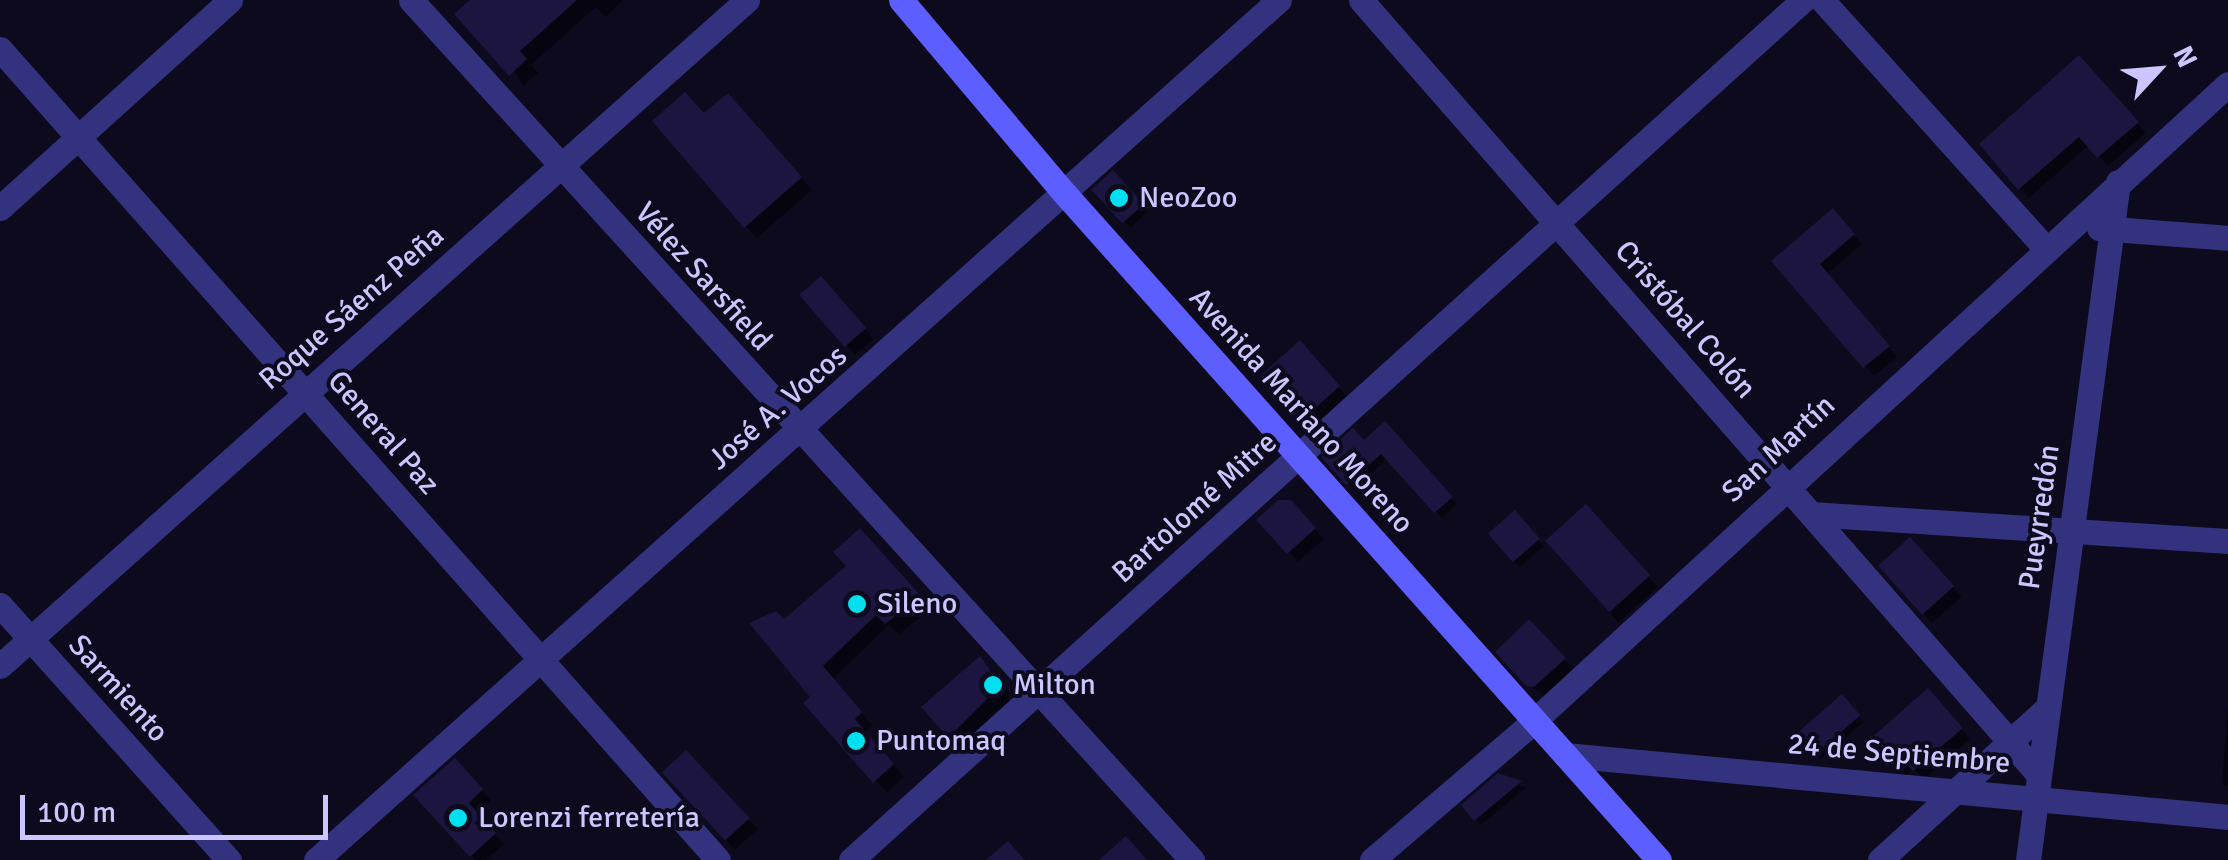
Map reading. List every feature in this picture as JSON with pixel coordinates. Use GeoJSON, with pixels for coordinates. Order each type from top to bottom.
{"type":"FeatureCollection","features":[{"type":"Feature","properties":{"kind":"main road","name":"Avenida Mariano Moreno"},"geometry":{"type":"LineString","coordinates":[[901,0],[1066,195],[1659,860]]}},
{"type":"Feature","properties":{"kind":"street"},"geometry":{"type":"LineString","coordinates":[[0,208],[230,0]]}},
{"type":"Feature","properties":{"kind":"street","name":"Vélez Sarsfield"},"geometry":{"type":"LineString","coordinates":[[411,0],[799,434],[1043,690],[1192,860]]}},
{"type":"Feature","properties":{"kind":"street","name":"Roque Sáenz Peña"},"geometry":{"type":"LineString","coordinates":[[0,666],[747,0]]}},
{"type":"Feature","properties":{"kind":"street","name":"José A. Vocos"},"geometry":{"type":"LineString","coordinates":[[316,860],[536,657],[799,434],[1278,0]]}},
{"type":"Feature","properties":{"kind":"street","name":"Cristóbal Colón"},"geometry":{"type":"LineString","coordinates":[[1362,0],[2010,742],[2038,787]]}},
{"type":"Feature","properties":{"kind":"street","name":"Bartolomé Mitre"},"geometry":{"type":"LineString","coordinates":[[851,860],[1803,0]]}},
{"type":"Feature","properties":{"kind":"street"},"geometry":{"type":"LineString","coordinates":[[1822,0],[2045,248]]}},
{"type":"Feature","properties":{"kind":"street","name":"General Paz"},"geometry":{"type":"LineString","coordinates":[[0,49],[718,860]]}},
{"type":"Feature","properties":{"kind":"street","name":"San Martín"},"geometry":{"type":"LineString","coordinates":[[1372,860],[1534,721],[2228,84]]}},
{"type":"Feature","properties":{"kind":"street","name":"Pueyrredón"},"geometry":{"type":"LineString","coordinates":[[2028,860],[2118,182]]}},
{"type":"Feature","properties":{"kind":"street"},"geometry":{"type":"LineString","coordinates":[[2069,226],[2228,238]]}},
{"type":"Feature","properties":{"kind":"street"},"geometry":{"type":"LineString","coordinates":[[1811,514],[2228,541]]}},
{"type":"Feature","properties":{"kind":"street","name":"Sarmiento"},"geometry":{"type":"LineString","coordinates":[[0,605],[229,860]]}},
{"type":"Feature","properties":{"kind":"street"},"geometry":{"type":"LineString","coordinates":[[1880,860],[2047,708]]}},
{"type":"Feature","properties":{"kind":"street","name":"24 de Septiembre"},"geometry":{"type":"LineString","coordinates":[[1565,755],[1955,792],[2038,787],[2228,818]]}},
{"type":"Feature","properties":{"kind":"building"},"geometry":{"type":"Polygon","coordinates":[[[470,0],[577,0],[520,51],[527,59],[509,76],[454,14],[470,0]]]}},
{"type":"Feature","properties":{"kind":"building"},"geometry":{"type":"Polygon","coordinates":[[[2079,55],[2139,122],[2097,158],[2079,137],[2018,190],[1979,144],[2079,55]]]}},
{"type":"Feature","properties":{"kind":"building"},"geometry":{"type":"Polygon","coordinates":[[[685,92],[704,113],[728,93],[802,177],[744,228],[652,121],[685,92]]]}},
{"type":"Feature","properties":{"kind":"building","name":"NeoZoo"},"geometry":{"type":"Polygon","coordinates":[[[1113,170],[1144,204],[1122,224],[1091,189],[1113,170]]]}},
{"type":"Feature","properties":{"kind":"building"},"geometry":{"type":"Polygon","coordinates":[[[1833,208],[1855,234],[1820,264],[1890,346],[1863,368],[1771,261],[1833,208]]]}},
{"type":"Feature","properties":{"kind":"building"},"geometry":{"type":"Polygon","coordinates":[[[821,276],[866,328],[844,347],[799,295],[821,276]]]}},
{"type":"Feature","properties":{"kind":"building"},"geometry":{"type":"Polygon","coordinates":[[[1300,340],[1340,386],[1305,417],[1291,416],[1258,378],[1300,340]]]}},
{"type":"Feature","properties":{"kind":"building"},"geometry":{"type":"Polygon","coordinates":[[[1385,421],[1453,497],[1434,513],[1381,454],[1346,485],[1321,457],[1353,428],[1364,440],[1385,421]]]}},
{"type":"Feature","properties":{"kind":"building"},"geometry":{"type":"Polygon","coordinates":[[[1278,500],[1291,500],[1316,528],[1287,554],[1256,520],[1278,500]]]}},
{"type":"Feature","properties":{"kind":"building"},"geometry":{"type":"Polygon","coordinates":[[[1586,504],[1650,575],[1609,612],[1545,541],[1586,504]]]}},
{"type":"Feature","properties":{"kind":"building"},"geometry":{"type":"Polygon","coordinates":[[[1515,510],[1540,539],[1513,562],[1488,534],[1515,510]]]}},
{"type":"Feature","properties":{"kind":"building","name":"Sileno"},"geometry":{"type":"Polygon","coordinates":[[[860,528],[921,596],[885,624],[876,615],[823,666],[862,712],[855,719],[894,764],[873,783],[803,703],[810,697],[749,623],[776,611],[784,619],[846,566],[833,552],[860,528]]]}},
{"type":"Feature","properties":{"kind":"building"},"geometry":{"type":"Polygon","coordinates":[[[1910,537],[1954,586],[1922,615],[1878,566],[1910,537]]]}},
{"type":"Feature","properties":{"kind":"building"},"geometry":{"type":"Polygon","coordinates":[[[1529,619],[1566,658],[1534,687],[1526,686],[1495,652],[1529,619]]]}},
{"type":"Feature","properties":{"kind":"building"},"geometry":{"type":"Polygon","coordinates":[[[980,656],[1001,685],[948,738],[921,707],[980,656]]]}},
{"type":"Feature","properties":{"kind":"building"},"geometry":{"type":"Polygon","coordinates":[[[1928,688],[1963,728],[1913,771],[1904,761],[1894,769],[1869,740],[1928,688]]]}},
{"type":"Feature","properties":{"kind":"building"},"geometry":{"type":"Polygon","coordinates":[[[1842,694],[1860,715],[1814,756],[1795,735],[1842,694]]]}},
{"type":"Feature","properties":{"kind":"building"},"geometry":{"type":"Polygon","coordinates":[[[686,750],[749,818],[725,841],[662,773],[686,750]]]}},
{"type":"Feature","properties":{"kind":"building","name":"Lorenzi ferretería"},"geometry":{"type":"Polygon","coordinates":[[[455,758],[483,789],[469,803],[496,833],[470,857],[413,795],[455,758]]]}},
{"type":"Feature","properties":{"kind":"building"},"geometry":{"type":"Polygon","coordinates":[[[1498,773],[1522,781],[1474,821],[1461,805],[1498,773]]]}},
{"type":"Feature","properties":{"kind":"building"},"geometry":{"type":"Polygon","coordinates":[[[1126,836],[1147,860],[1099,860],[1126,836]]]}},
{"type":"Feature","properties":{"kind":"building"},"geometry":{"type":"Polygon","coordinates":[[[1008,841],[1025,860],[986,860],[1008,841]]]}},
{"type":"Feature","properties":{"kind":"place","name":"NeoZoo"},"geometry":{"type":"Point","coordinates":[1119,198]}},
{"type":"Feature","properties":{"kind":"place","name":"Sileno"},"geometry":{"type":"Point","coordinates":[857,604]}},
{"type":"Feature","properties":{"kind":"place","name":"Milton"},"geometry":{"type":"Point","coordinates":[993,685]}},
{"type":"Feature","properties":{"kind":"place","name":"Puntomaq"},"geometry":{"type":"Point","coordinates":[856,741]}},
{"type":"Feature","properties":{"kind":"place","name":"Lorenzi ferretería"},"geometry":{"type":"Point","coordinates":[458,818]}}]}
